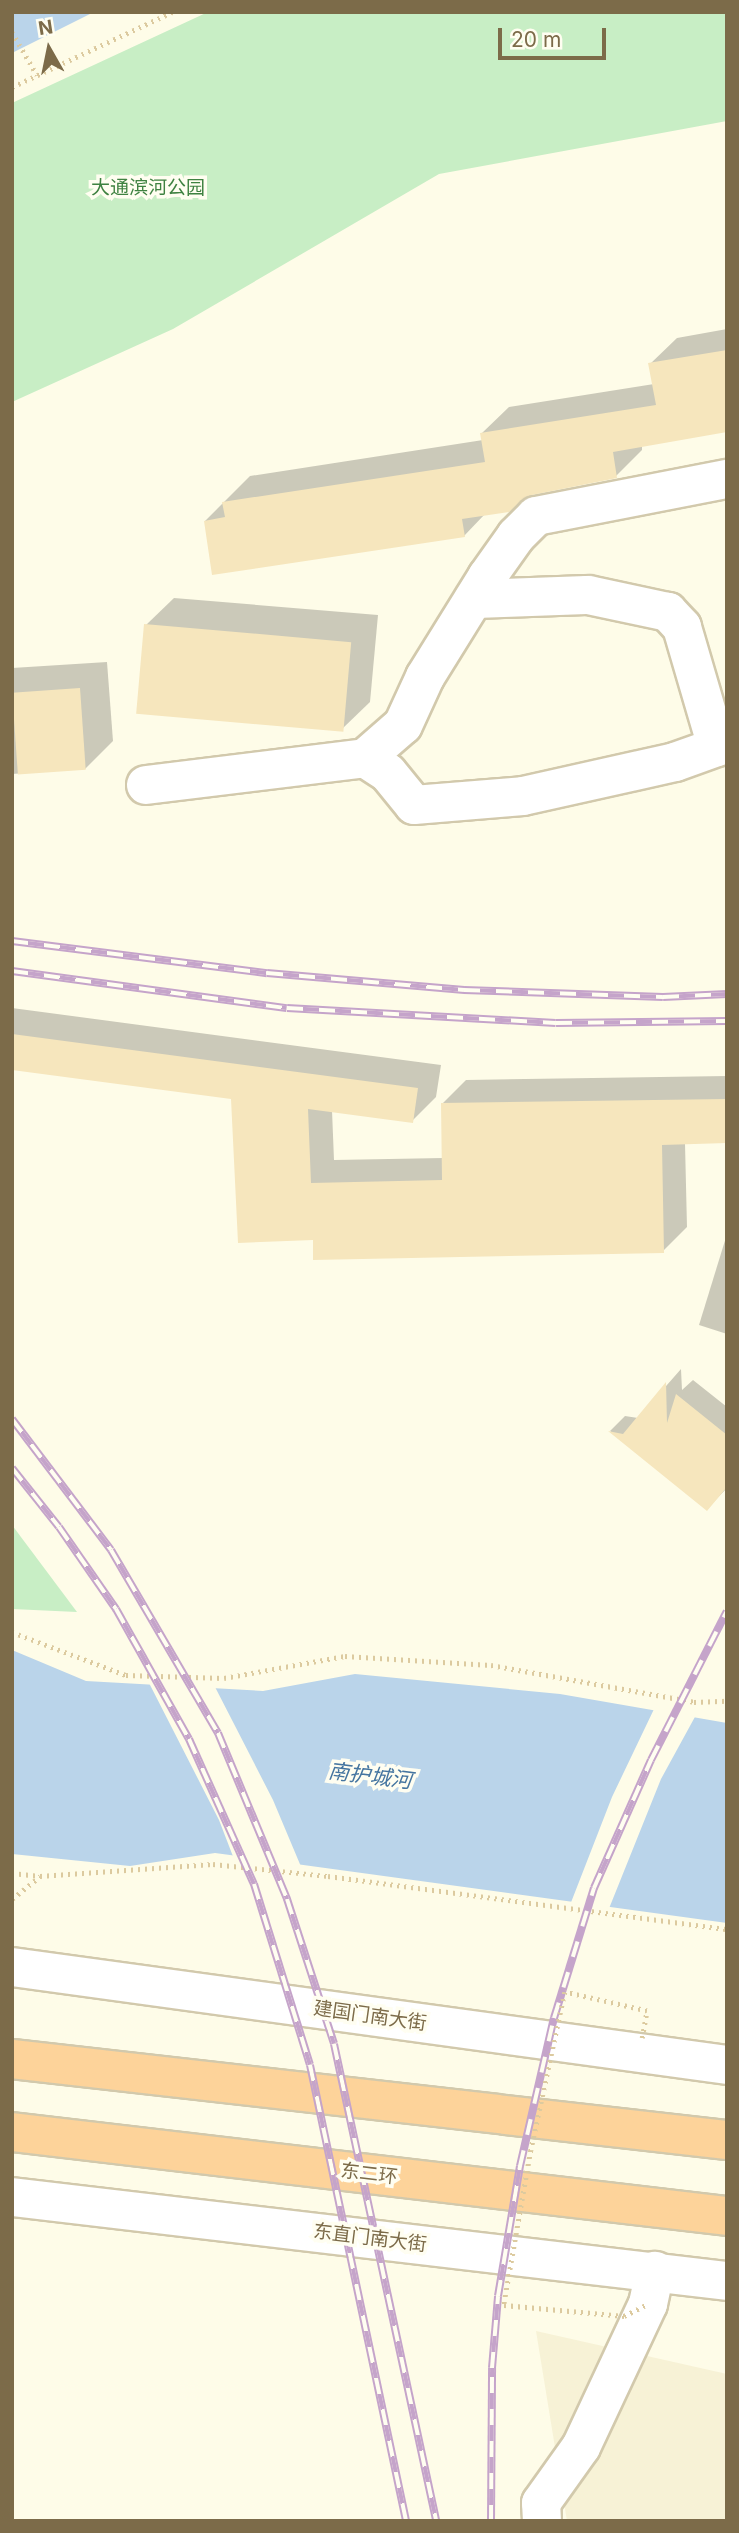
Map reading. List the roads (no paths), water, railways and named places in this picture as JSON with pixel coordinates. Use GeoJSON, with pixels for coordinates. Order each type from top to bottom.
{"type":"FeatureCollection","features":[{"type":"Feature","properties":{"kind":"highway"},"geometry":{"type":"LineString","coordinates":[[12,2035],[167,2077]]}},
{"type":"Feature","properties":{"kind":"highway"},"geometry":{"type":"LineString","coordinates":[[12,2059],[727,2140]]}},
{"type":"Feature","properties":{"kind":"highway","name":"东二环"},"geometry":{"type":"LineString","coordinates":[[12,2132],[727,2216]]}},
{"type":"Feature","properties":{"kind":"street"},"geometry":{"type":"LineString","coordinates":[[146,785],[365,758],[403,725],[425,677],[474,598],[516,536],[536,516],[727,479]]}},
{"type":"Feature","properties":{"kind":"street"},"geometry":{"type":"LineString","coordinates":[[365,758],[388,773],[414,805],[523,796],[675,762],[717,747],[682,627],[668,612],[588,595],[474,598]]}},
{"type":"Feature","properties":{"kind":"street","name":"建国门南大街"},"geometry":{"type":"LineString","coordinates":[[12,1967],[727,2065]]}},
{"type":"Feature","properties":{"kind":"street","name":"东直门南大街"},"geometry":{"type":"LineString","coordinates":[[12,2197],[651,2288],[727,2281]]}},
{"type":"Feature","properties":{"kind":"street"},"geometry":{"type":"LineString","coordinates":[[542,2521],[541,2502],[581,2447],[651,2288]]}},
{"type":"Feature","properties":{"kind":"water"},"geometry":{"type":"Polygon","coordinates":[[[12,12],[94,12],[12,53],[12,12]]]}},
{"type":"Feature","properties":{"kind":"water","name":"南护城河"},"geometry":{"type":"Polygon","coordinates":[[[12,1650],[86,1681],[263,1691],[355,1674],[560,1694],[727,1723],[727,1923],[215,1853],[130,1866],[12,1854],[12,1650]]]}},
{"type":"Feature","properties":{"kind":"railway"},"geometry":{"type":"LineString","coordinates":[[12,941],[267,973],[464,990],[663,997],[727,994]]}},
{"type":"Feature","properties":{"kind":"railway"},"geometry":{"type":"LineString","coordinates":[[12,971],[287,1008],[556,1023],[727,1021]]}},
{"type":"Feature","properties":{"kind":"railway"},"geometry":{"type":"LineString","coordinates":[[12,1419],[111,1550],[218,1733],[287,1899],[334,2044],[436,2521]]}},
{"type":"Feature","properties":{"kind":"railway"},"geometry":{"type":"LineString","coordinates":[[12,1468],[59,1527],[116,1609],[189,1739],[254,1884],[310,2065],[406,2521]]}},
{"type":"Feature","properties":{"kind":"railway"},"geometry":{"type":"LineString","coordinates":[[491,2521],[492,2368],[498,2296],[520,2166],[554,2018],[594,1888],[651,1760],[727,1611]]}},
{"type":"Feature","properties":{"kind":"park label","name":"大通滨河公园"},"geometry":{"type":"Point","coordinates":[148,188]}}]}
